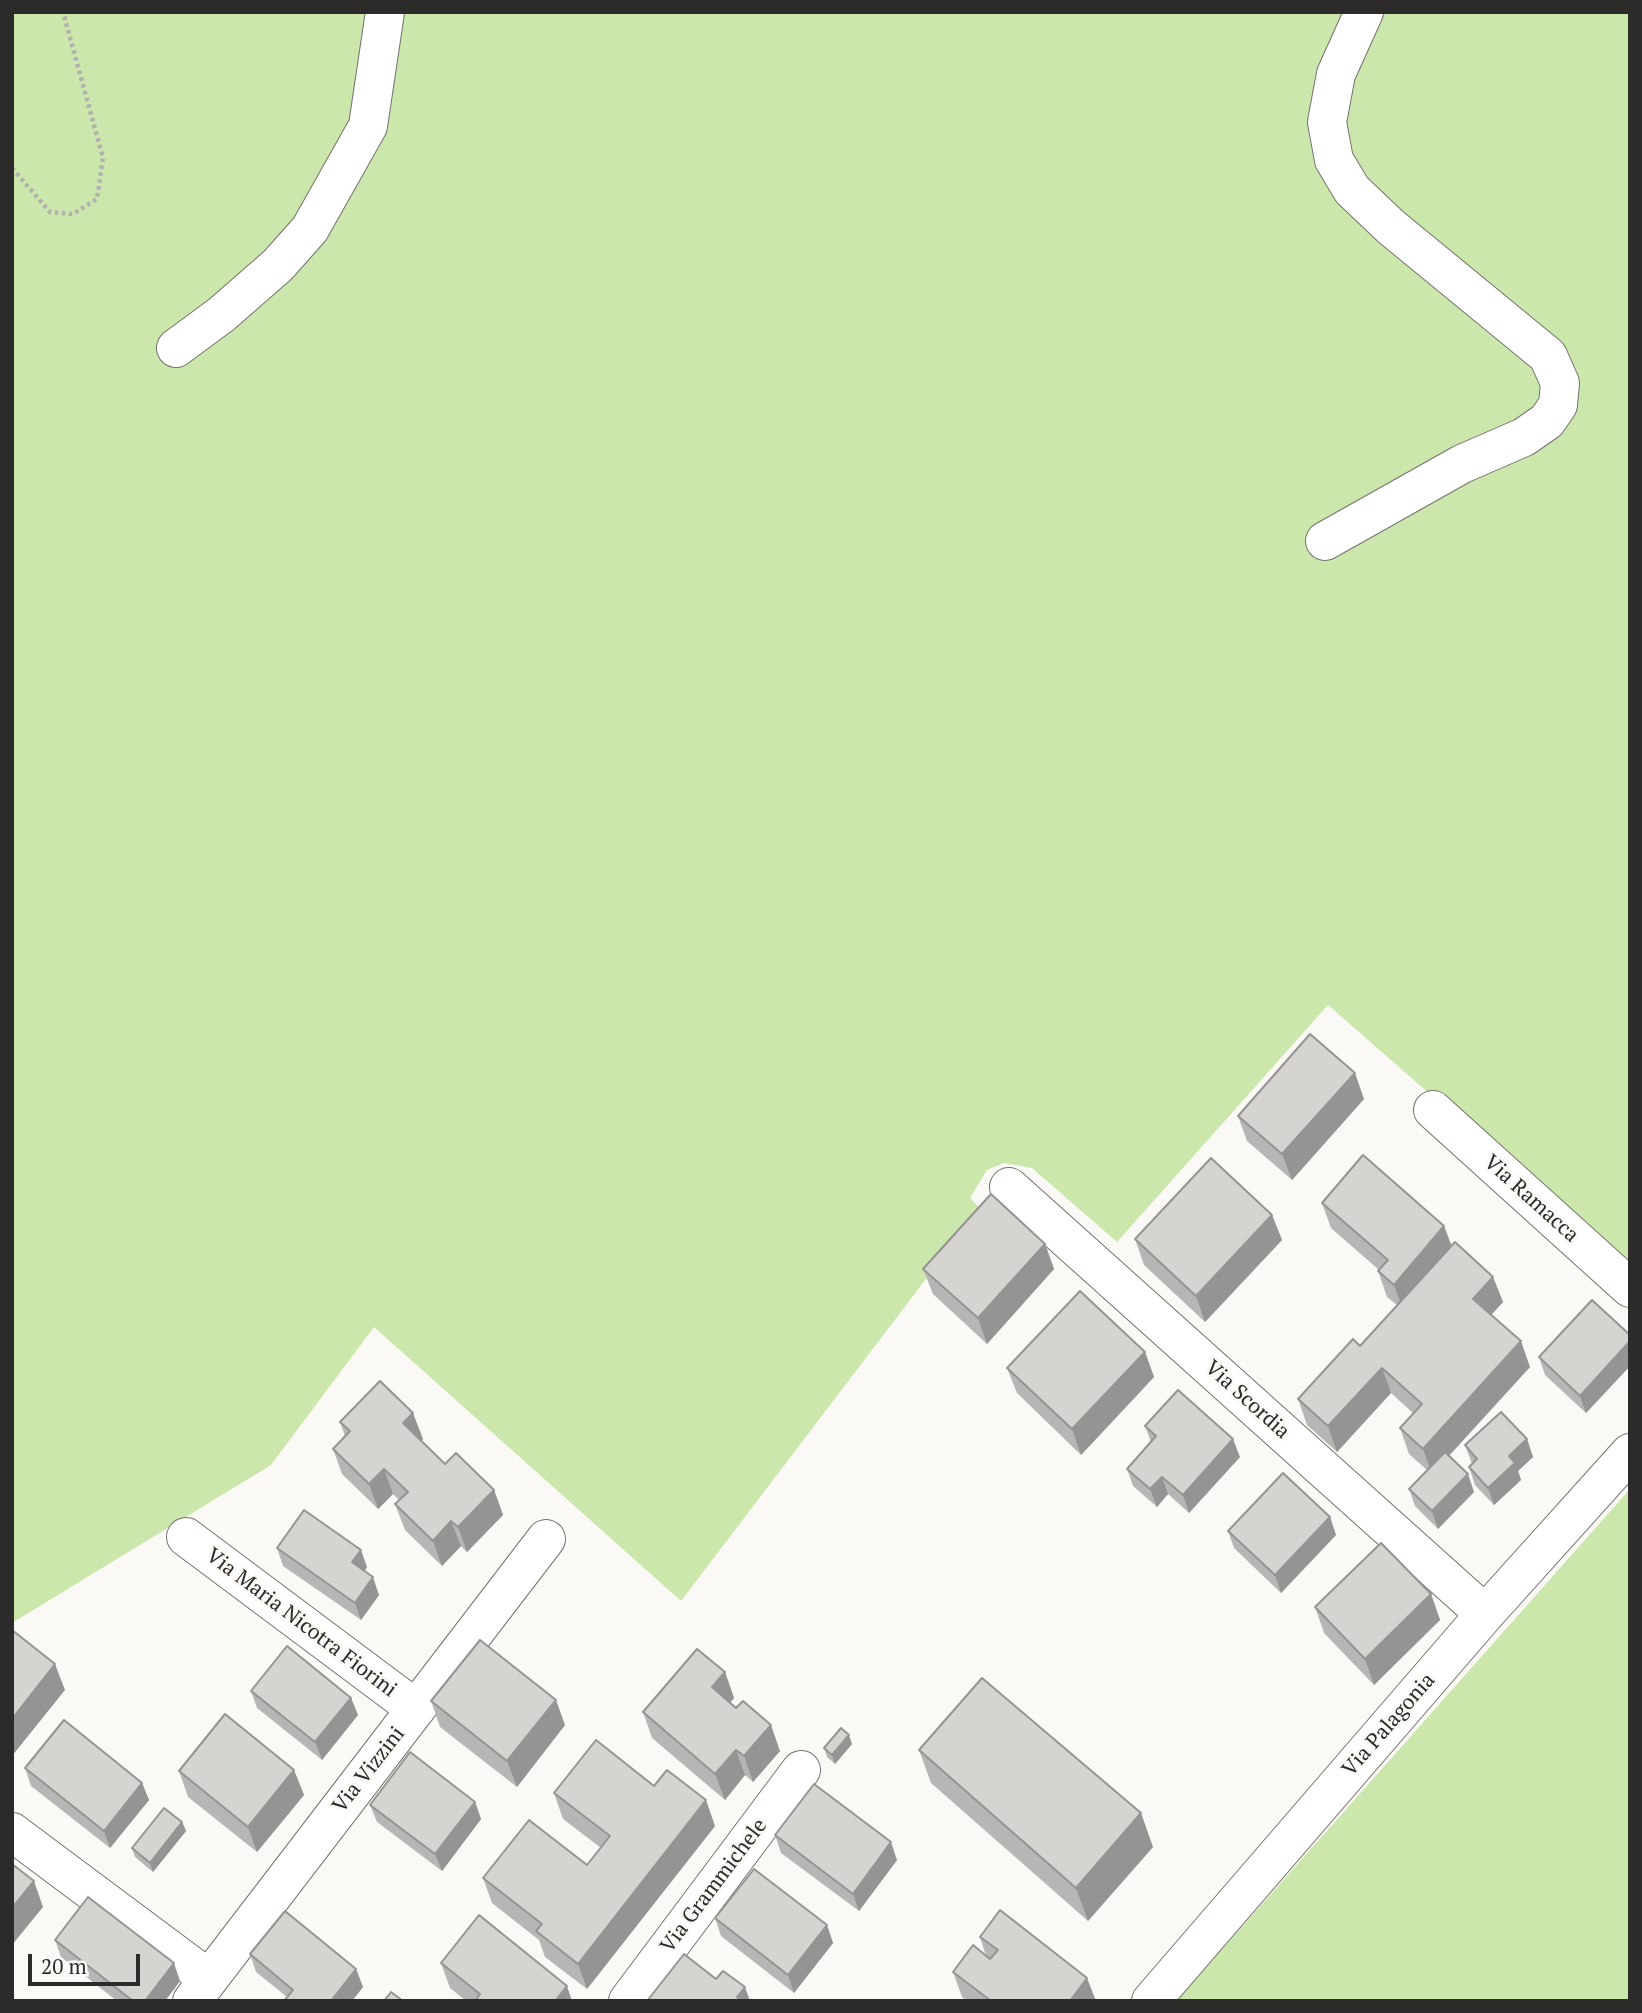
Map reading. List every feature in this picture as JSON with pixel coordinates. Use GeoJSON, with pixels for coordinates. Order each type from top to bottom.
{"type":"FeatureCollection","features":[{"type":"Feature","properties":{"kind":"street"},"geometry":{"type":"LineString","coordinates":[[176,348],[222,314],[269,273],[310,229],[369,126],[375,66],[385,12]]}},
{"type":"Feature","properties":{"kind":"street"},"geometry":{"type":"LineString","coordinates":[[1325,541],[1462,464],[1524,437],[1547,421],[1558,405],[1560,383],[1548,356],[1391,228],[1352,190],[1334,160],[1327,122],[1336,74],[1364,12]]}},
{"type":"Feature","properties":{"kind":"street","name":"Via Ramacca"},"geometry":{"type":"LineString","coordinates":[[1433,1110],[1630,1288]]}},
{"type":"Feature","properties":{"kind":"street","name":"Via Scordia"},"geometry":{"type":"LineString","coordinates":[[1009,1187],[1485,1614]]}},
{"type":"Feature","properties":{"kind":"street","name":"Via Palagonia"},"geometry":{"type":"LineString","coordinates":[[1152,2001],[1485,1614],[1630,1453]]}},
{"type":"Feature","properties":{"kind":"street","name":"Via Maria Nicotra Fiorini"},"geometry":{"type":"LineString","coordinates":[[186,1537],[416,1709]]}},
{"type":"Feature","properties":{"kind":"street","name":"Via Vizzini"},"geometry":{"type":"LineString","coordinates":[[201,1990],[546,1539]]}},
{"type":"Feature","properties":{"kind":"street","name":"Via Grammichele"},"geometry":{"type":"LineString","coordinates":[[628,2001],[802,1770]]}},
{"type":"Feature","properties":{"kind":"street"},"geometry":{"type":"LineString","coordinates":[[12,1832],[201,1990]]}},
{"type":"Feature","properties":{"kind":"path"},"geometry":{"type":"LineString","coordinates":[[12,168],[50,212],[73,214],[97,199],[103,158],[63,12]]}},
{"type":"Feature","properties":{"kind":"green space"},"geometry":{"type":"Polygon","coordinates":[[[12,12],[1630,12],[1630,1269],[1328,1005],[1117,1242],[1032,1168],[1004,1163],[987,1170],[970,1198],[980,1208],[681,1601],[374,1327],[271,1465],[12,1623],[12,12]]]}},
{"type":"Feature","properties":{"kind":"green space"},"geometry":{"type":"Polygon","coordinates":[[[1630,1489],[1630,2001],[1176,2001],[1630,1489]]]}},
{"type":"Feature","properties":{"kind":"building"},"geometry":{"type":"Polygon","coordinates":[[[1310,1034],[1355,1073],[1282,1154],[1238,1116],[1310,1034]]]}},
{"type":"Feature","properties":{"kind":"building"},"geometry":{"type":"Polygon","coordinates":[[[1363,1155],[1444,1226],[1394,1285],[1378,1271],[1388,1260],[1322,1203],[1363,1155]]]}},
{"type":"Feature","properties":{"kind":"building"},"geometry":{"type":"Polygon","coordinates":[[[1211,1158],[1272,1215],[1196,1296],[1135,1239],[1211,1158]]]}},
{"type":"Feature","properties":{"kind":"building"},"geometry":{"type":"Polygon","coordinates":[[[991,1194],[1045,1244],[978,1318],[923,1269],[991,1194]]]}},
{"type":"Feature","properties":{"kind":"building"},"geometry":{"type":"Polygon","coordinates":[[[1455,1242],[1493,1277],[1473,1299],[1521,1341],[1423,1449],[1400,1428],[1422,1404],[1382,1368],[1328,1426],[1298,1399],[1353,1339],[1360,1346],[1455,1242]]]}},
{"type":"Feature","properties":{"kind":"building"},"geometry":{"type":"Polygon","coordinates":[[[1080,1291],[1145,1352],[1072,1429],[1007,1368],[1080,1291]]]}},
{"type":"Feature","properties":{"kind":"building"},"geometry":{"type":"Polygon","coordinates":[[[1592,1300],[1630,1335],[1630,1341],[1580,1396],[1539,1357],[1592,1300]]]}},
{"type":"Feature","properties":{"kind":"building"},"geometry":{"type":"Polygon","coordinates":[[[380,1381],[413,1413],[403,1423],[445,1464],[456,1453],[494,1490],[458,1527],[451,1521],[433,1541],[395,1504],[408,1492],[384,1469],[369,1484],[333,1449],[350,1431],[340,1422],[380,1381]]]}},
{"type":"Feature","properties":{"kind":"building"},"geometry":{"type":"Polygon","coordinates":[[[1178,1390],[1233,1439],[1183,1495],[1162,1477],[1150,1489],[1127,1469],[1156,1436],[1145,1426],[1178,1390]]]}},
{"type":"Feature","properties":{"kind":"building"},"geometry":{"type":"Polygon","coordinates":[[[1501,1412],[1527,1439],[1509,1456],[1515,1463],[1488,1488],[1469,1467],[1477,1459],[1465,1445],[1501,1412]]]}},
{"type":"Feature","properties":{"kind":"building"},"geometry":{"type":"Polygon","coordinates":[[[1445,1452],[1468,1474],[1432,1511],[1409,1489],[1445,1452]]]}},
{"type":"Feature","properties":{"kind":"building"},"geometry":{"type":"Polygon","coordinates":[[[1283,1473],[1330,1517],[1275,1575],[1228,1531],[1283,1473]]]}},
{"type":"Feature","properties":{"kind":"building"},"geometry":{"type":"Polygon","coordinates":[[[304,1510],[361,1550],[352,1562],[373,1577],[355,1603],[277,1548],[304,1510]]]}},
{"type":"Feature","properties":{"kind":"building"},"geometry":{"type":"Polygon","coordinates":[[[1381,1543],[1431,1594],[1365,1659],[1315,1607],[1381,1543]]]}},
{"type":"Feature","properties":{"kind":"building"},"geometry":{"type":"Polygon","coordinates":[[[12,1630],[55,1664],[12,1719],[12,1630]]]}},
{"type":"Feature","properties":{"kind":"building"},"geometry":{"type":"Polygon","coordinates":[[[480,1640],[556,1700],[507,1761],[431,1701],[480,1640]]]}},
{"type":"Feature","properties":{"kind":"building"},"geometry":{"type":"Polygon","coordinates":[[[287,1646],[351,1698],[315,1742],[251,1691],[287,1646]]]}},
{"type":"Feature","properties":{"kind":"building"},"geometry":{"type":"Polygon","coordinates":[[[697,1649],[725,1672],[712,1687],[736,1708],[743,1701],[771,1725],[744,1756],[736,1750],[715,1774],[643,1712],[697,1649]]]}},
{"type":"Feature","properties":{"kind":"building"},"geometry":{"type":"Polygon","coordinates":[[[982,1678],[1141,1813],[1076,1888],[919,1750],[982,1678]]]}},
{"type":"Feature","properties":{"kind":"building"},"geometry":{"type":"Polygon","coordinates":[[[225,1714],[294,1770],[248,1827],[179,1771],[225,1714]]]}},
{"type":"Feature","properties":{"kind":"building"},"geometry":{"type":"Polygon","coordinates":[[[64,1720],[142,1783],[104,1831],[25,1768],[64,1720]]]}},
{"type":"Feature","properties":{"kind":"building"},"geometry":{"type":"Polygon","coordinates":[[[841,1728],[849,1735],[832,1755],[824,1748],[841,1728]]]}},
{"type":"Feature","properties":{"kind":"building"},"geometry":{"type":"Polygon","coordinates":[[[596,1740],[654,1786],[667,1770],[706,1800],[578,1964],[536,1931],[542,1924],[483,1878],[529,1820],[587,1865],[610,1836],[554,1793],[596,1740]]]}},
{"type":"Feature","properties":{"kind":"building"},"geometry":{"type":"Polygon","coordinates":[[[410,1752],[475,1802],[435,1854],[370,1805],[410,1752]]]}},
{"type":"Feature","properties":{"kind":"building"},"geometry":{"type":"Polygon","coordinates":[[[814,1784],[891,1842],[853,1894],[775,1835],[814,1784]]]}},
{"type":"Feature","properties":{"kind":"building"},"geometry":{"type":"Polygon","coordinates":[[[164,1808],[182,1822],[150,1863],[132,1848],[164,1808]]]}},
{"type":"Feature","properties":{"kind":"building"},"geometry":{"type":"Polygon","coordinates":[[[12,1864],[34,1881],[12,1908],[12,1864]]]}},
{"type":"Feature","properties":{"kind":"building"},"geometry":{"type":"Polygon","coordinates":[[[754,1869],[827,1925],[788,1975],[715,1918],[754,1869]]]}},
{"type":"Feature","properties":{"kind":"building"},"geometry":{"type":"Polygon","coordinates":[[[88,1897],[174,1963],[145,2001],[133,2001],[55,1940],[88,1897]]]}},
{"type":"Feature","properties":{"kind":"building"},"geometry":{"type":"Polygon","coordinates":[[[1000,1910],[1087,1978],[1070,2001],[991,2001],[953,1972],[973,1945],[990,1959],[998,1950],[980,1937],[1000,1910]]]}},
{"type":"Feature","properties":{"kind":"building"},"geometry":{"type":"Polygon","coordinates":[[[285,1911],[356,1969],[331,2001],[284,2001],[293,1990],[250,1954],[285,1911]]]}},
{"type":"Feature","properties":{"kind":"building"},"geometry":{"type":"Polygon","coordinates":[[[479,1915],[567,1986],[555,2001],[475,2001],[480,1994],[441,1963],[479,1915]]]}},
{"type":"Feature","properties":{"kind":"building"},"geometry":{"type":"Polygon","coordinates":[[[684,1954],[716,1979],[723,1971],[745,1987],[737,1997],[742,2001],[647,2001],[684,1954]]]}},
{"type":"Feature","properties":{"kind":"building"},"geometry":{"type":"Polygon","coordinates":[[[391,1992],[403,2001],[384,2001],[391,1992]]]}}]}
